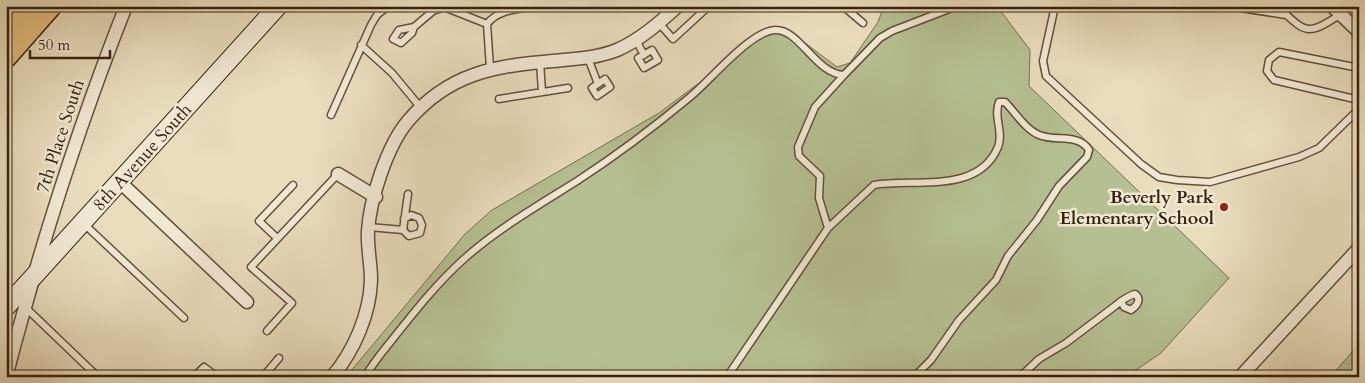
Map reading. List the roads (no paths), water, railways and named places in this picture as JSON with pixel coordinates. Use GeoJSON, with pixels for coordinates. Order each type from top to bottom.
{"type":"FeatureCollection","features":[{"type":"Feature","properties":{"kind":"highway"},"geometry":{"type":"LineString","coordinates":[[6,28],[27,6]]}},
{"type":"Feature","properties":{"kind":"highway"},"geometry":{"type":"LineString","coordinates":[[6,56],[50,6]]}},
{"type":"Feature","properties":{"kind":"street","name":"7th Place South"},"geometry":{"type":"LineString","coordinates":[[6,377],[31,279],[100,71],[126,6]]}},
{"type":"Feature","properties":{"kind":"street","name":"8th Avenue South"},"geometry":{"type":"LineString","coordinates":[[6,307],[278,6]]}},
{"type":"Feature","properties":{"kind":"street"},"geometry":{"type":"LineString","coordinates":[[332,377],[344,363],[364,317],[371,281],[368,228],[385,161],[395,139],[407,122],[421,108],[457,81],[490,68],[588,58],[616,50],[636,40],[678,6]]}},
{"type":"Feature","properties":{"kind":"street"},"geometry":{"type":"LineString","coordinates":[[1341,9],[1359,32]]}},
{"type":"Feature","properties":{"kind":"street"},"geometry":{"type":"LineString","coordinates":[[338,174],[376,196]]}},
{"type":"Feature","properties":{"kind":"street"},"geometry":{"type":"LineString","coordinates":[[120,182],[246,302]]}},
{"type":"Feature","properties":{"kind":"street"},"geometry":{"type":"LineString","coordinates":[[1240,377],[1359,248]]}},
{"type":"Feature","properties":{"kind":"lane"},"geometry":{"type":"LineString","coordinates":[[331,115],[361,45],[377,15],[388,6]]}},
{"type":"Feature","properties":{"kind":"lane"},"geometry":{"type":"LineString","coordinates":[[490,68],[487,24],[490,19],[510,10],[536,6]]}},
{"type":"Feature","properties":{"kind":"lane"},"geometry":{"type":"LineString","coordinates":[[659,23],[673,40],[709,6]]}},
{"type":"Feature","properties":{"kind":"lane"},"geometry":{"type":"LineString","coordinates":[[843,6],[863,23]]}},
{"type":"Feature","properties":{"kind":"lane"},"geometry":{"type":"LineString","coordinates":[[828,228],[819,198],[820,176],[799,156],[798,147],[819,99],[872,45],[892,31],[957,6]]}},
{"type":"Feature","properties":{"kind":"lane"},"geometry":{"type":"LineString","coordinates":[[1055,6],[1043,61],[1046,76],[1140,164],[1160,177],[1210,182],[1299,157],[1319,148],[1359,109]]}},
{"type":"Feature","properties":{"kind":"lane"},"geometry":{"type":"LineString","coordinates":[[1228,6],[1286,14]]}},
{"type":"Feature","properties":{"kind":"lane"},"geometry":{"type":"LineString","coordinates":[[1277,6],[1299,27],[1318,29],[1341,9]]}},
{"type":"Feature","properties":{"kind":"lane"},"geometry":{"type":"LineString","coordinates":[[414,27],[433,11],[444,7],[487,24]]}},
{"type":"Feature","properties":{"kind":"lane"},"geometry":{"type":"LineString","coordinates":[[365,377],[381,353],[424,299],[475,249],[496,233],[641,137],[704,86],[751,41],[762,34],[776,30],[792,37],[827,69],[844,75]]}},
{"type":"Feature","properties":{"kind":"lane"},"geometry":{"type":"LineString","coordinates":[[636,40],[644,55]]}},
{"type":"Feature","properties":{"kind":"lane"},"geometry":{"type":"LineString","coordinates":[[361,45],[392,73],[421,108]]}},
{"type":"Feature","properties":{"kind":"lane"},"geometry":{"type":"LineString","coordinates":[[1359,68],[1279,52],[1269,60],[1267,71],[1274,80],[1359,100]]}},
{"type":"Feature","properties":{"kind":"lane"},"geometry":{"type":"LineString","coordinates":[[588,58],[598,84]]}},
{"type":"Feature","properties":{"kind":"lane"},"geometry":{"type":"LineString","coordinates":[[540,62],[542,92]]}},
{"type":"Feature","properties":{"kind":"lane"},"geometry":{"type":"LineString","coordinates":[[498,99],[568,88]]}},
{"type":"Feature","properties":{"kind":"lane"},"geometry":{"type":"LineString","coordinates":[[727,377],[828,228],[874,185],[887,183],[937,183],[973,175],[984,168],[998,146],[1000,138],[996,116],[999,102],[1005,102],[1038,135],[1078,140],[1084,143],[1089,150],[1087,157],[1059,186],[1037,220],[1008,256],[996,280],[959,320],[931,360],[914,377]]}},
{"type":"Feature","properties":{"kind":"lane"},"geometry":{"type":"LineString","coordinates":[[267,331],[292,303],[251,267],[338,174]]}},
{"type":"Feature","properties":{"kind":"lane"},"geometry":{"type":"LineString","coordinates":[[277,238],[259,221],[293,185]]}},
{"type":"Feature","properties":{"kind":"lane"},"geometry":{"type":"LineString","coordinates":[[403,230],[408,194]]}},
{"type":"Feature","properties":{"kind":"lane"},"geometry":{"type":"LineString","coordinates":[[368,228],[403,230],[412,236],[422,229],[422,221],[416,216],[404,219]]}},
{"type":"Feature","properties":{"kind":"lane"},"geometry":{"type":"LineString","coordinates":[[82,222],[184,318]]}},
{"type":"Feature","properties":{"kind":"lane"},"geometry":{"type":"LineString","coordinates":[[1020,377],[1039,359],[1066,343],[1121,301]]}},
{"type":"Feature","properties":{"kind":"lane"},"geometry":{"type":"LineString","coordinates":[[24,306],[98,377]]}},
{"type":"Feature","properties":{"kind":"lane"},"geometry":{"type":"LineString","coordinates":[[263,377],[279,358]]}},
{"type":"Feature","properties":{"kind":"lane"},"geometry":{"type":"LineString","coordinates":[[194,377],[204,367],[217,377]]}},
{"type":"Feature","properties":{"kind":"place","name":"Beverly Park Elementary School"},"geometry":{"type":"Point","coordinates":[1224,207]}}]}
